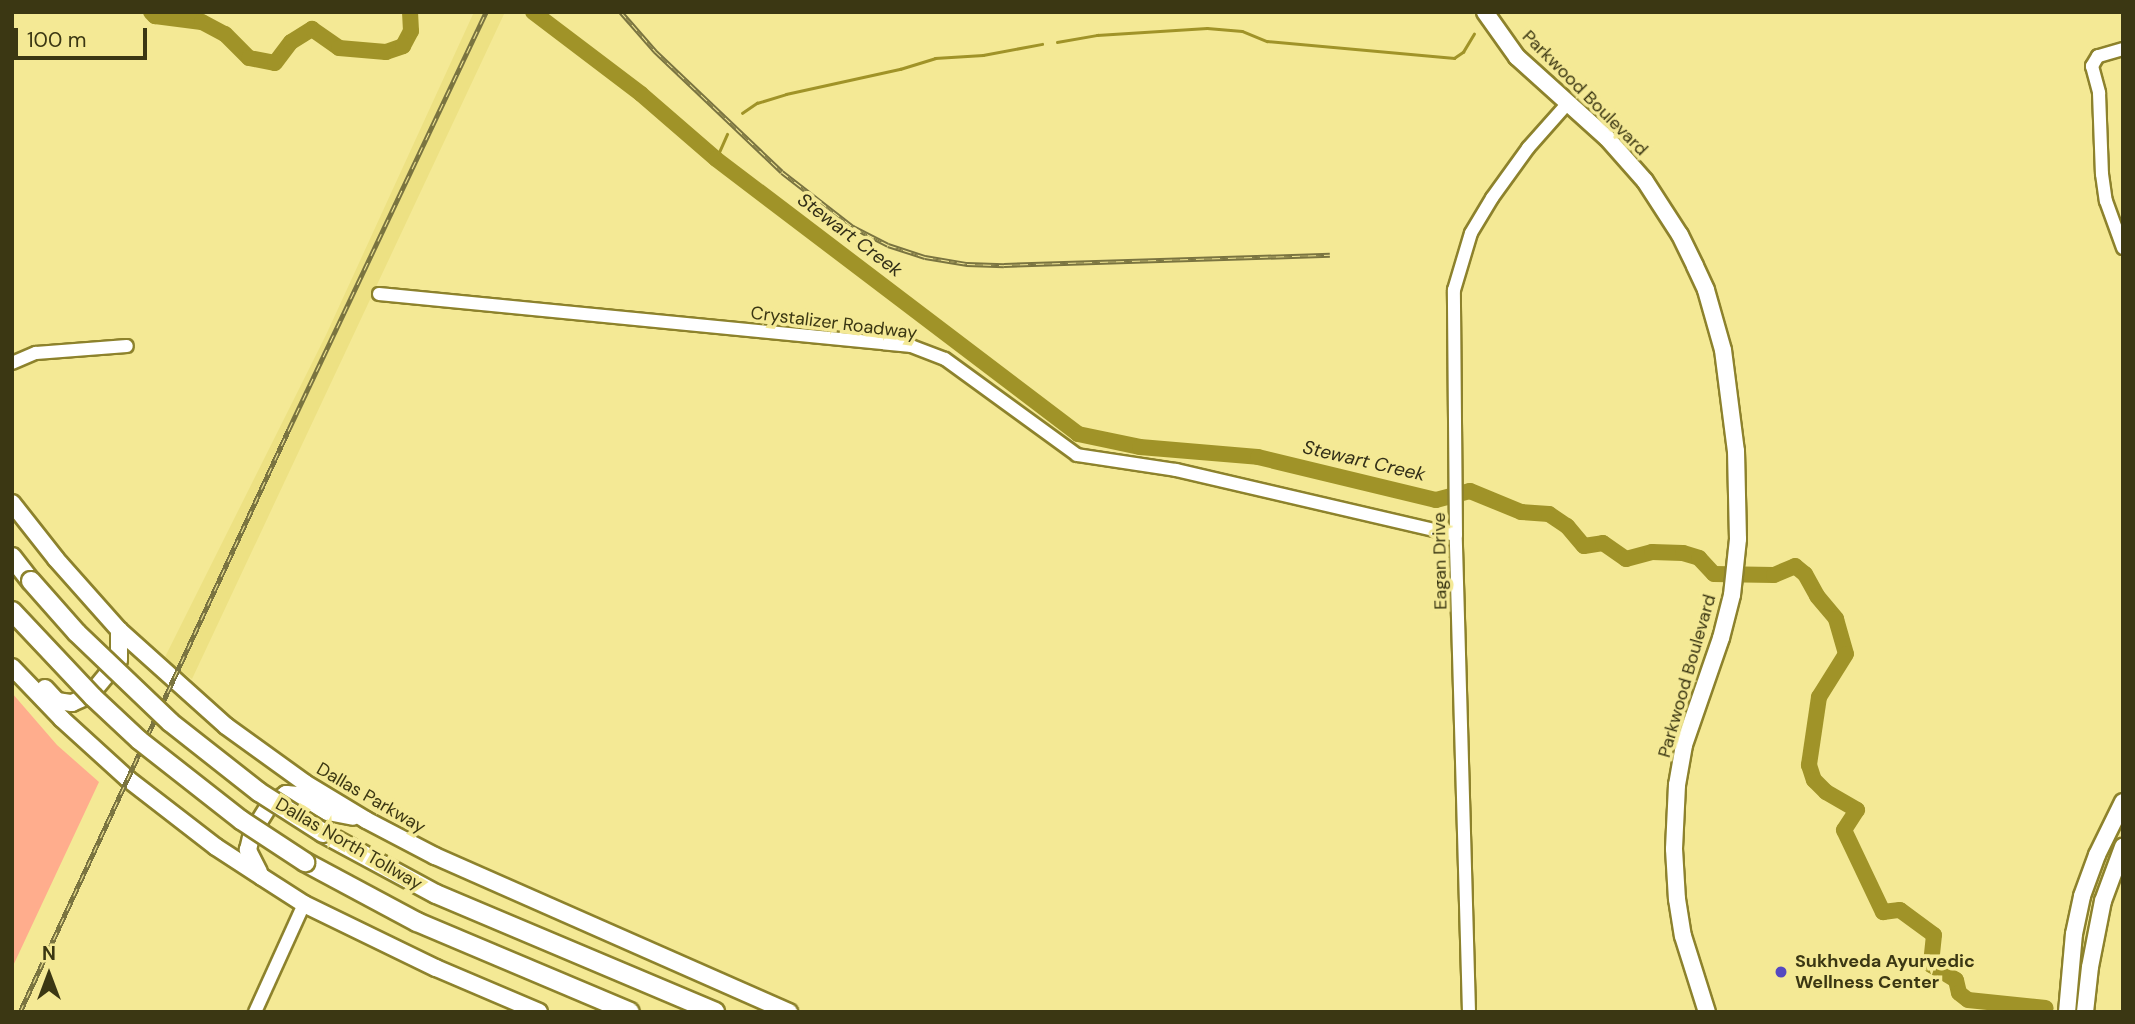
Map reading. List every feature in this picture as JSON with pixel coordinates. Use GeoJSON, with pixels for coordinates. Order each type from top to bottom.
{"type":"FeatureCollection","features":[{"type":"Feature","properties":{"kind":"highway","name":"Dallas North Tollway"},"geometry":{"type":"LineString","coordinates":[[12,557],[86,642],[170,722],[259,792],[323,833],[436,894],[715,1012]]}},
{"type":"Feature","properties":{"kind":"highway","name":"Dallas North Tollway"},"geometry":{"type":"LineString","coordinates":[[12,611],[93,697],[139,740],[241,820],[305,862],[417,922],[630,1012]]}},
{"type":"Feature","properties":{"kind":"main road","name":"Parkwood Boulevard"},"geometry":{"type":"LineString","coordinates":[[1485,12],[1517,57],[1607,138],[1645,181],[1680,235],[1706,290],[1729,383],[1740,503],[1732,595],[1721,638],[1684,745],[1677,785],[1677,898],[1683,936],[1707,1012]]}},
{"type":"Feature","properties":{"kind":"main road","name":"Dallas Parkway"},"geometry":{"type":"LineString","coordinates":[[12,503],[56,559],[119,630],[226,726],[305,783],[366,820],[435,856],[789,1012]]}},
{"type":"Feature","properties":{"kind":"main road"},"geometry":{"type":"LineString","coordinates":[[12,654],[57,701],[72,703],[90,695],[119,660],[119,630]]}},
{"type":"Feature","properties":{"kind":"main road"},"geometry":{"type":"LineString","coordinates":[[12,667],[62,719],[128,779],[216,847],[304,904],[436,968],[539,1012]]}},
{"type":"Feature","properties":{"kind":"main road"},"geometry":{"type":"LineString","coordinates":[[262,877],[248,850],[252,833],[269,807],[286,794],[298,795],[328,812],[366,820]]}},
{"type":"Feature","properties":{"kind":"main road"},"geometry":{"type":"LineString","coordinates":[[2067,1012],[2074,934],[2082,896],[2123,802]]}},
{"type":"Feature","properties":{"kind":"main road"},"geometry":{"type":"LineString","coordinates":[[2085,1012],[2090,967],[2104,901],[2123,847]]}},
{"type":"Feature","properties":{"kind":"street"},"geometry":{"type":"LineString","coordinates":[[2123,49],[2094,59],[2092,66],[2099,100],[2106,201],[2123,248]]}},
{"type":"Feature","properties":{"kind":"street","name":"Eagan Drive"},"geometry":{"type":"LineString","coordinates":[[1469,1012],[1456,535],[1453,304],[1471,233],[1528,148],[1568,103]]}},
{"type":"Feature","properties":{"kind":"street","name":"Crystalizer Roadway"},"geometry":{"type":"LineString","coordinates":[[379,294],[911,346],[945,359],[1077,455],[1176,470],[1456,535]]}},
{"type":"Feature","properties":{"kind":"street"},"geometry":{"type":"LineString","coordinates":[[12,363],[36,353],[127,346]]}},
{"type":"Feature","properties":{"kind":"street"},"geometry":{"type":"LineString","coordinates":[[255,1012],[304,904]]}},
{"type":"Feature","properties":{"kind":"shaded area"},"geometry":{"type":"Polygon","coordinates":[[[474,12],[505,12],[192,679],[164,659],[326,335],[474,12]]]}},
{"type":"Feature","properties":{"kind":"shaded area"},"geometry":{"type":"Polygon","coordinates":[[[12,693],[57,745],[99,782],[12,968],[12,693]]]}},
{"type":"Feature","properties":{"kind":"waterway","name":"Stewart Creek"},"geometry":{"type":"LineString","coordinates":[[151,12],[155,16],[202,22],[225,34],[249,58],[275,63],[291,42],[312,29],[339,48],[386,52],[403,46],[411,31],[410,12]]}},
{"type":"Feature","properties":{"kind":"waterway","name":"Stewart Creek"},"geometry":{"type":"LineString","coordinates":[[533,12],[641,94],[716,159],[1078,434],[1140,447],[1258,457],[1436,500],[1470,491],[1521,512],[1549,514],[1567,526],[1584,546],[1603,543],[1626,559],[1652,552],[1683,553],[1699,558],[1714,574],[1774,575],[1795,566],[1805,574],[1817,596],[1836,619],[1846,654],[1819,697],[1809,765],[1814,780],[1826,792],[1857,810],[1844,830],[1883,912],[1900,910],[1934,935],[1931,965],[1956,980],[1959,993],[1968,1000],[2046,1008]]}},
{"type":"Feature","properties":{"kind":"waterway"},"geometry":{"type":"LineString","coordinates":[[1057,42],[1097,35],[1207,28],[1242,31],[1267,41],[1454,58],[1463,52],[1474,34]]}},
{"type":"Feature","properties":{"kind":"waterway"},"geometry":{"type":"LineString","coordinates":[[742,113],[757,103],[786,94],[900,69],[935,58],[983,55],[1042,44]]}},
{"type":"Feature","properties":{"kind":"waterway"},"geometry":{"type":"LineString","coordinates":[[716,159],[727,134]]}},
{"type":"Feature","properties":{"kind":"railway"},"geometry":{"type":"LineString","coordinates":[[20,1012],[289,429],[486,12]]}},
{"type":"Feature","properties":{"kind":"railway"},"geometry":{"type":"LineString","coordinates":[[621,12],[655,51],[782,172],[853,227],[888,245],[925,257],[967,264],[1004,265],[1330,255]]}},
{"type":"Feature","properties":{"kind":"place","name":"Sukhveda Ayurvedic Wellness Center"},"geometry":{"type":"Point","coordinates":[1781,972]}}]}
